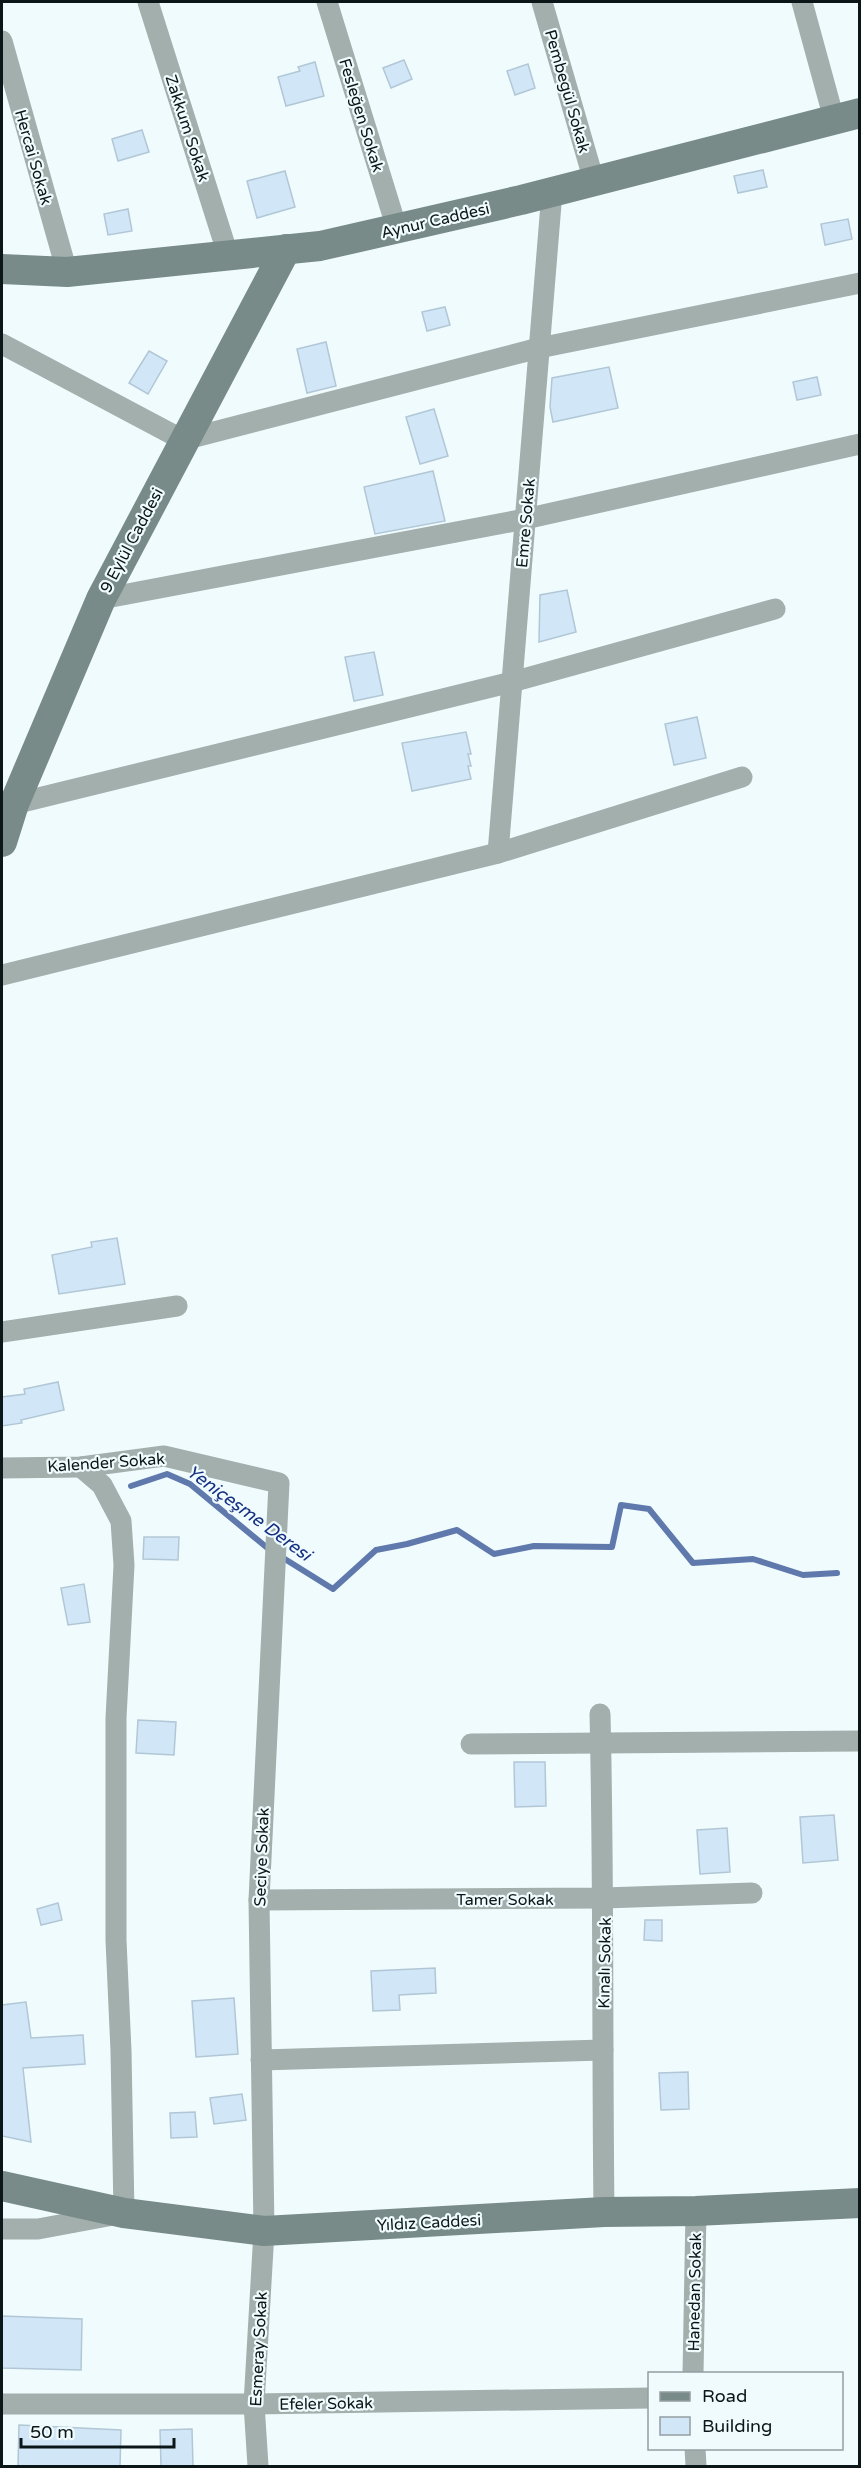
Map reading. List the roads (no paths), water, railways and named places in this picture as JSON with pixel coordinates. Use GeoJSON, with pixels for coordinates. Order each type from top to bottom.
{"type":"FeatureCollection","features":[{"type":"Feature","properties":{"kind":"street","name":"Zakkum Sokak"},"geometry":{"type":"LineString","coordinates":[[148,2],[228,255]]}},
{"type":"Feature","properties":{"kind":"street","name":"Fesleğen Sokak"},"geometry":{"type":"LineString","coordinates":[[327,2],[396,229]]}},
{"type":"Feature","properties":{"kind":"street","name":"Pembegül Sokak"},"geometry":{"type":"LineString","coordinates":[[542,2],[594,181]]}},
{"type":"Feature","properties":{"kind":"street"},"geometry":{"type":"LineString","coordinates":[[802,2],[847,116]]}},
{"type":"Feature","properties":{"kind":"street","name":"Hercai Sokak"},"geometry":{"type":"LineString","coordinates":[[2,41],[67,272]]}},
{"type":"Feature","properties":{"kind":"street","name":"Aynur Caddesi"},"geometry":{"type":"LineString","coordinates":[[2,269],[67,272],[320,246],[552,192],[847,116]]}},
{"type":"Feature","properties":{"kind":"street","name":"Emre Sokak"},"geometry":{"type":"LineString","coordinates":[[498,853],[552,192]]}},
{"type":"Feature","properties":{"kind":"street","name":"9 Eylül Caddesi"},"geometry":{"type":"LineString","coordinates":[[2,842],[14,804],[100,599],[286,249]]}},
{"type":"Feature","properties":{"kind":"street"},"geometry":{"type":"LineString","coordinates":[[2,344],[183,440],[539,348],[860,283]]}},
{"type":"Feature","properties":{"kind":"street"},"geometry":{"type":"LineString","coordinates":[[100,599],[525,519],[860,444]]}},
{"type":"Feature","properties":{"kind":"street"},"geometry":{"type":"LineString","coordinates":[[14,804],[512,682],[775,609]]}},
{"type":"Feature","properties":{"kind":"street"},"geometry":{"type":"LineString","coordinates":[[2,975],[498,853],[742,777]]}},
{"type":"Feature","properties":{"kind":"street"},"geometry":{"type":"LineString","coordinates":[[2,1332],[177,1306]]}},
{"type":"Feature","properties":{"kind":"street","name":"Kalender Sokak"},"geometry":{"type":"LineString","coordinates":[[2,1468],[81,1467],[164,1456],[279,1483]]}},
{"type":"Feature","properties":{"kind":"street"},"geometry":{"type":"LineString","coordinates":[[2,2229],[38,2229],[124,2213],[116,1870],[116,1718],[124,1564],[121,1521],[102,1485],[81,1467]]}},
{"type":"Feature","properties":{"kind":"street","name":"Seciye Sokak"},"geometry":{"type":"LineString","coordinates":[[264,2231],[259,1900],[279,1483]]}},
{"type":"Feature","properties":{"kind":"street","name":"Kınalı Sokak"},"geometry":{"type":"LineString","coordinates":[[600,1714],[604,1898],[604,2212]]}},
{"type":"Feature","properties":{"kind":"street"},"geometry":{"type":"LineString","coordinates":[[471,1744],[860,1741]]}},
{"type":"Feature","properties":{"kind":"street","name":"Tamer Sokak"},"geometry":{"type":"LineString","coordinates":[[259,1900],[604,1898],[752,1893]]}},
{"type":"Feature","properties":{"kind":"street"},"geometry":{"type":"LineString","coordinates":[[261,2060],[603,2050]]}},
{"type":"Feature","properties":{"kind":"street","name":"Yıldız Caddesi"},"geometry":{"type":"LineString","coordinates":[[2,2186],[124,2213],[264,2231],[604,2212],[696,2211],[860,2203]]}},
{"type":"Feature","properties":{"kind":"street","name":"Hanedan Sokak"},"geometry":{"type":"LineString","coordinates":[[693,2372],[696,2211]]}},
{"type":"Feature","properties":{"kind":"street","name":"Esmeray Sokak"},"geometry":{"type":"LineString","coordinates":[[258,2466],[254,2404],[264,2231]]}},
{"type":"Feature","properties":{"kind":"street","name":"Efeler Sokak"},"geometry":{"type":"LineString","coordinates":[[2,2404],[254,2404],[648,2398]]}},
{"type":"Feature","properties":{"kind":"street"},"geometry":{"type":"LineString","coordinates":[[695,2450],[696,2466]]}},
{"type":"Feature","properties":{"kind":"waterway","name":"Yeniçeşme Deresi"},"geometry":{"type":"LineString","coordinates":[[131,1486],[167,1474],[190,1484],[271,1551]]}},
{"type":"Feature","properties":{"kind":"waterway","name":"Yeniçeşme Deresi"},"geometry":{"type":"LineString","coordinates":[[280,1556],[333,1589],[376,1550],[457,1530],[494,1554],[534,1546],[612,1547],[621,1505],[649,1509],[693,1563],[753,1559],[803,1575],[837,1573]]}}]}
